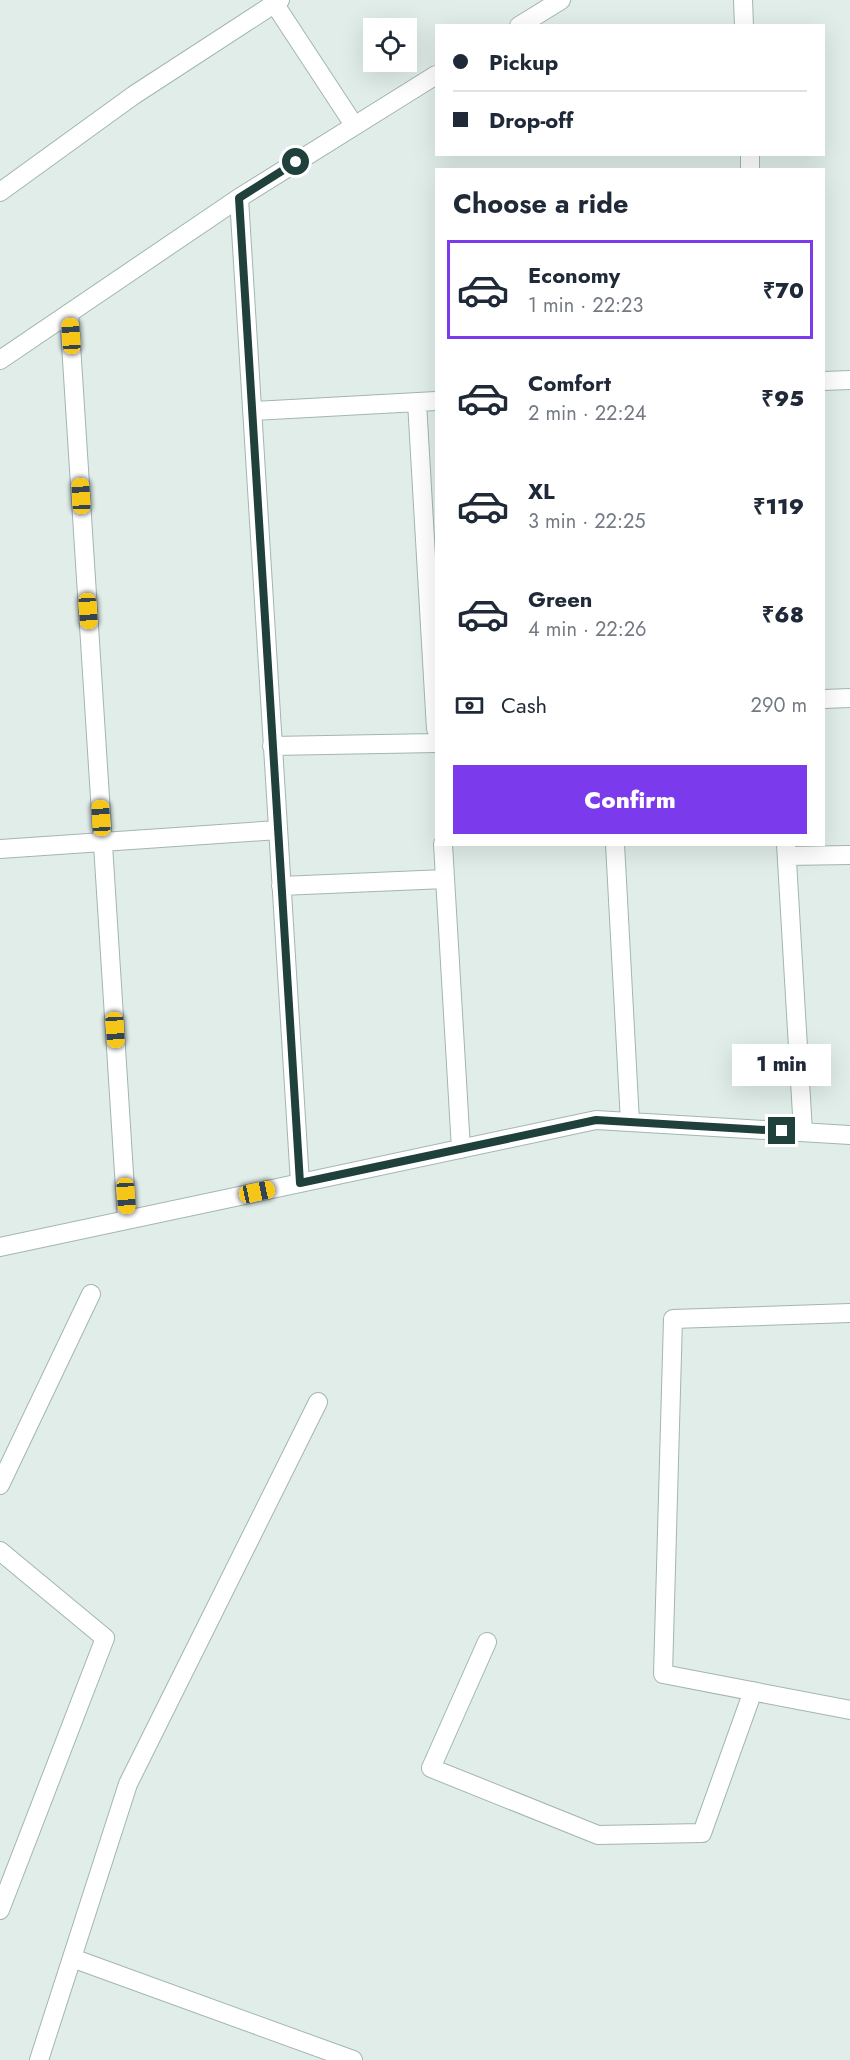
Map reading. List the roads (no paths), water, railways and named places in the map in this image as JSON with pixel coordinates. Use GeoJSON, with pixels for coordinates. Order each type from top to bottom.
{"type":"FeatureCollection","features":[{"type":"Feature","properties":{"kind":"street"},"geometry":{"type":"LineString","coordinates":[[522,24],[561,0]]}},
{"type":"Feature","properties":{"kind":"street"},"geometry":{"type":"LineString","coordinates":[[743,0],[744,24]]}},
{"type":"Feature","properties":{"kind":"street"},"geometry":{"type":"LineString","coordinates":[[0,192],[135,95],[275,1],[354,125]]}},
{"type":"Feature","properties":{"kind":"street"},"geometry":{"type":"LineString","coordinates":[[0,360],[239,198],[435,76]]}},
{"type":"Feature","properties":{"kind":"street"},"geometry":{"type":"LineString","coordinates":[[239,198],[300,1183]]}},
{"type":"Feature","properties":{"kind":"street"},"geometry":{"type":"LineString","coordinates":[[69,313],[127,1220]]}},
{"type":"Feature","properties":{"kind":"street"},"geometry":{"type":"LineString","coordinates":[[825,381],[850,380]]}},
{"type":"Feature","properties":{"kind":"street"},"geometry":{"type":"LineString","coordinates":[[252,411],[435,401]]}},
{"type":"Feature","properties":{"kind":"street"},"geometry":{"type":"LineString","coordinates":[[417,402],[435,712]]}},
{"type":"Feature","properties":{"kind":"street"},"geometry":{"type":"LineString","coordinates":[[825,699],[850,698]]}},
{"type":"Feature","properties":{"kind":"street"},"geometry":{"type":"LineString","coordinates":[[272,746],[435,743]]}},
{"type":"Feature","properties":{"kind":"street"},"geometry":{"type":"LineString","coordinates":[[0,849],[278,830]]}},
{"type":"Feature","properties":{"kind":"street"},"geometry":{"type":"LineString","coordinates":[[443,846],[461,1149]]}},
{"type":"Feature","properties":{"kind":"street"},"geometry":{"type":"LineString","coordinates":[[615,846],[630,1122]]}},
{"type":"Feature","properties":{"kind":"street"},"geometry":{"type":"LineString","coordinates":[[803,1132],[787,850],[850,855]]}},
{"type":"Feature","properties":{"kind":"street"},"geometry":{"type":"LineString","coordinates":[[281,886],[445,879]]}},
{"type":"Feature","properties":{"kind":"street"},"geometry":{"type":"LineString","coordinates":[[0,1247],[596,1120],[850,1135]]}},
{"type":"Feature","properties":{"kind":"street"},"geometry":{"type":"LineString","coordinates":[[0,1485],[91,1294]]}},
{"type":"Feature","properties":{"kind":"street"},"geometry":{"type":"LineString","coordinates":[[850,1313],[673,1319],[663,1674],[850,1710]]}},
{"type":"Feature","properties":{"kind":"street"},"geometry":{"type":"LineString","coordinates":[[39,2060],[128,1784],[318,1402]]}},
{"type":"Feature","properties":{"kind":"street"},"geometry":{"type":"LineString","coordinates":[[0,1551],[105,1638],[0,1910]]}},
{"type":"Feature","properties":{"kind":"street"},"geometry":{"type":"LineString","coordinates":[[487,1642],[431,1768],[598,1834],[702,1833],[753,1692]]}},
{"type":"Feature","properties":{"kind":"street"},"geometry":{"type":"LineString","coordinates":[[72,1958],[353,2060]]}}]}
